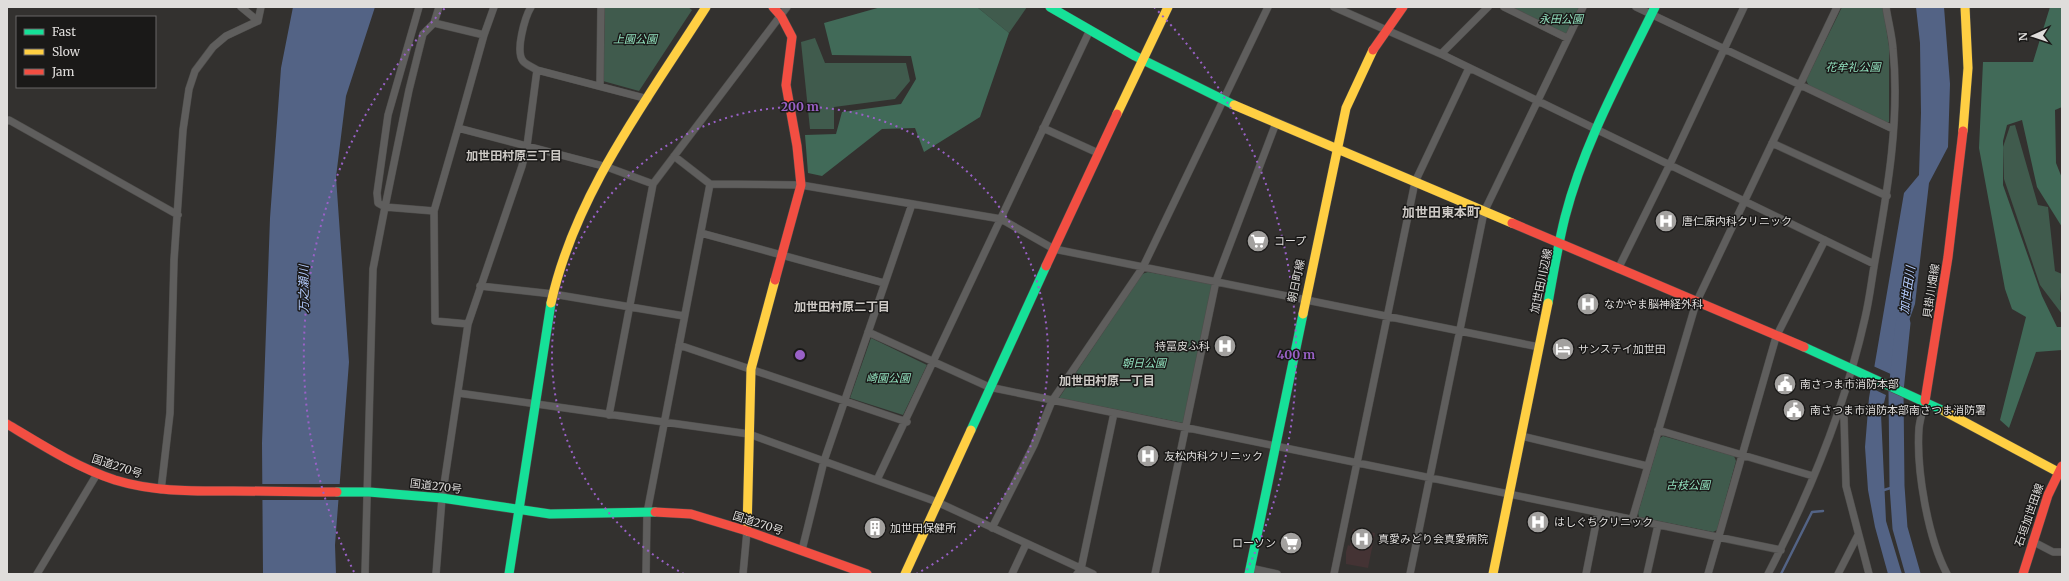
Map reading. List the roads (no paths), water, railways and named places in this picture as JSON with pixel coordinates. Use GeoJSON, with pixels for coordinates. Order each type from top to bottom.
{"type":"FeatureCollection","features":[{"type":"Feature","properties":{"kind":"main road"},"geometry":{"type":"LineString","coordinates":[[747,531],[751,369],[801,185],[797,146],[786,85],[792,37],[781,16],[773,7]]}},
{"type":"Feature","properties":{"kind":"main road"},"geometry":{"type":"LineString","coordinates":[[1050,7],[1089,32],[1223,100],[1276,124],[1856,370],[1922,400],[2060,469]]}},
{"type":"Feature","properties":{"kind":"main road"},"geometry":{"type":"LineString","coordinates":[[905,574],[989,387],[1168,7]]}},
{"type":"Feature","properties":{"kind":"main road","name":"朝日町線"},"geometry":{"type":"LineString","coordinates":[[1249,571],[1336,149],[1346,108],[1358,77],[1385,29],[1402,7]]}},
{"type":"Feature","properties":{"kind":"main road","name":"貝掛川畑線"},"geometry":{"type":"LineString","coordinates":[[1922,400],[1947,270],[1961,151],[1967,78],[1968,43],[1965,7]]}},
{"type":"Feature","properties":{"kind":"main road"},"geometry":{"type":"LineString","coordinates":[[509,574],[533,404],[553,294],[564,256],[578,223],[635,117],[648,99],[703,8]]}},
{"type":"Feature","properties":{"kind":"main road","name":"加世田川辺線"},"geometry":{"type":"LineString","coordinates":[[1493,574],[1565,217],[1573,189],[1582,162],[1597,129],[1654,11]]}},
{"type":"Feature","properties":{"kind":"main road","name":"国道270号"},"geometry":{"type":"LineString","coordinates":[[7,424],[68,460],[97,474],[138,486],[166,490],[366,492],[442,498],[550,514],[673,512],[691,514],[747,531],[866,574]]}},
{"type":"Feature","properties":{"kind":"main road","name":"石垣加世田線"},"geometry":{"type":"LineString","coordinates":[[2023,574],[2032,541],[2060,469]]}},
{"type":"Feature","properties":{"kind":"street"},"geometry":{"type":"LineString","coordinates":[[241,7],[258,21]]}},
{"type":"Feature","properties":{"kind":"street"},"geometry":{"type":"LineString","coordinates":[[166,490],[170,413],[174,260],[183,130],[189,89],[195,71],[207,53],[226,36],[258,21],[262,7]]}},
{"type":"Feature","properties":{"kind":"street"},"geometry":{"type":"LineString","coordinates":[[419,7],[388,115],[377,193],[378,203],[385,207],[434,211]]}},
{"type":"Feature","properties":{"kind":"street"},"geometry":{"type":"LineString","coordinates":[[365,574],[373,269],[409,90],[423,34],[434,24],[439,7]]}},
{"type":"Feature","properties":{"kind":"street"},"geometry":{"type":"LineString","coordinates":[[468,324],[435,321],[434,211],[484,35],[494,7]]}},
{"type":"Feature","properties":{"kind":"street"},"geometry":{"type":"LineString","coordinates":[[531,7],[526,15],[522,32],[520,54],[524,62],[537,70],[600,85],[648,99]]}},
{"type":"Feature","properties":{"kind":"street"},"geometry":{"type":"LineString","coordinates":[[600,85],[601,7]]}},
{"type":"Feature","properties":{"kind":"street"},"geometry":{"type":"LineString","coordinates":[[609,415],[628,307],[653,184],[787,7]]}},
{"type":"Feature","properties":{"kind":"street"},"geometry":{"type":"LineString","coordinates":[[992,528],[1034,445],[1052,401],[1143,267],[1268,7]]}},
{"type":"Feature","properties":{"kind":"street"},"geometry":{"type":"LineString","coordinates":[[1334,7],[1441,54],[1745,200],[1874,264]]}},
{"type":"Feature","properties":{"kind":"street"},"geometry":{"type":"LineString","coordinates":[[1441,54],[1488,7]]}},
{"type":"Feature","properties":{"kind":"street"},"geometry":{"type":"LineString","coordinates":[[1504,7],[1567,38]]}},
{"type":"Feature","properties":{"kind":"street"},"geometry":{"type":"LineString","coordinates":[[1410,574],[1484,212],[1583,7]]}},
{"type":"Feature","properties":{"kind":"street"},"geometry":{"type":"LineString","coordinates":[[1636,7],[1654,11],[1724,49],[1893,129]]}},
{"type":"Feature","properties":{"kind":"street"},"geometry":{"type":"LineString","coordinates":[[1618,269],[1670,164],[1744,7]]}},
{"type":"Feature","properties":{"kind":"street"},"geometry":{"type":"LineString","coordinates":[[1632,520],[1696,303],[1837,7]]}},
{"type":"Feature","properties":{"kind":"street"},"geometry":{"type":"LineString","coordinates":[[1768,574],[1813,476],[1856,370],[1887,196],[1893,129],[1895,98],[1893,49],[1886,7]]}},
{"type":"Feature","properties":{"kind":"street"},"geometry":{"type":"LineString","coordinates":[[434,24],[484,35]]}},
{"type":"Feature","properties":{"kind":"street"},"geometry":{"type":"LineString","coordinates":[[877,480],[907,422],[1089,32]]}},
{"type":"Feature","properties":{"kind":"street"},"geometry":{"type":"LineString","coordinates":[[1334,574],[1386,316],[1415,182],[1469,68]]}},
{"type":"Feature","properties":{"kind":"street"},"geometry":{"type":"LineString","coordinates":[[436,574],[442,498],[468,324],[522,166],[527,146],[537,70]]}},
{"type":"Feature","properties":{"kind":"street"},"geometry":{"type":"LineString","coordinates":[[7,121],[9,120],[58,146],[178,215]]}},
{"type":"Feature","properties":{"kind":"street"},"geometry":{"type":"LineString","coordinates":[[1155,574],[1216,281],[1276,124]]}},
{"type":"Feature","properties":{"kind":"street"},"geometry":{"type":"LineString","coordinates":[[458,128],[607,167],[653,184]]}},
{"type":"Feature","properties":{"kind":"street"},"geometry":{"type":"LineString","coordinates":[[1043,128],[1098,153]]}},
{"type":"Feature","properties":{"kind":"street"},"geometry":{"type":"LineString","coordinates":[[1772,143],[1887,196]]}},
{"type":"Feature","properties":{"kind":"street"},"geometry":{"type":"LineString","coordinates":[[674,156],[710,184],[801,185],[1001,219],[1054,249],[1539,347]]}},
{"type":"Feature","properties":{"kind":"street"},"geometry":{"type":"LineString","coordinates":[[646,574],[647,513],[710,184]]}},
{"type":"Feature","properties":{"kind":"street"},"geometry":{"type":"LineString","coordinates":[[802,550],[824,461],[912,204]]}},
{"type":"Feature","properties":{"kind":"street"},"geometry":{"type":"LineString","coordinates":[[701,233],[884,283]]}},
{"type":"Feature","properties":{"kind":"street"},"geometry":{"type":"LineString","coordinates":[[1708,574],[1776,337],[1825,240]]}},
{"type":"Feature","properties":{"kind":"street"},"geometry":{"type":"LineString","coordinates":[[480,286],[553,294],[684,316]]}},
{"type":"Feature","properties":{"kind":"street"},"geometry":{"type":"LineString","coordinates":[[868,332],[989,387],[1052,401],[1185,426],[1275,446],[1780,550]]}},
{"type":"Feature","properties":{"kind":"street"},"geometry":{"type":"LineString","coordinates":[[679,345],[907,422]]}},
{"type":"Feature","properties":{"kind":"street"},"geometry":{"type":"LineString","coordinates":[[458,393],[749,434],[937,502],[1079,571],[1092,574]]}},
{"type":"Feature","properties":{"kind":"street","name":"貝掛川畑線"},"geometry":{"type":"LineString","coordinates":[[1922,400],[1919,428],[1923,490],[1930,530],[1940,561],[1947,574]]}},
{"type":"Feature","properties":{"kind":"street"},"geometry":{"type":"LineString","coordinates":[[1839,410],[1844,418],[1846,486],[1869,574]]}},
{"type":"Feature","properties":{"kind":"street"},"geometry":{"type":"LineString","coordinates":[[1079,571],[1114,413]]}},
{"type":"Feature","properties":{"kind":"street"},"geometry":{"type":"LineString","coordinates":[[1658,430],[1813,476]]}},
{"type":"Feature","properties":{"kind":"street"},"geometry":{"type":"LineString","coordinates":[[1521,436],[1648,466]]}},
{"type":"Feature","properties":{"kind":"street"},"geometry":{"type":"LineString","coordinates":[[37,574],[97,474]]}},
{"type":"Feature","properties":{"kind":"street"},"geometry":{"type":"LineString","coordinates":[[1586,574],[1598,513]]}},
{"type":"Feature","properties":{"kind":"street"},"geometry":{"type":"LineString","coordinates":[[1647,574],[1658,525]]}},
{"type":"Feature","properties":{"kind":"street"},"geometry":{"type":"LineString","coordinates":[[743,574],[747,531]]}},
{"type":"Feature","properties":{"kind":"street"},"geometry":{"type":"LineString","coordinates":[[1838,574],[1858,535]]}},
{"type":"Feature","properties":{"kind":"street"},"geometry":{"type":"LineString","coordinates":[[2032,541],[2053,552],[2062,552]]}},
{"type":"Feature","properties":{"kind":"street"},"geometry":{"type":"LineString","coordinates":[[1012,574],[1026,544]]}},
{"type":"Feature","properties":{"kind":"street"},"geometry":{"type":"LineString","coordinates":[[1249,571],[1277,574]]}},
{"type":"Feature","properties":{"kind":"water","name":"万之瀬川"},"geometry":{"type":"Polygon","coordinates":[[[293,7],[375,7],[346,96],[336,177],[349,362],[335,545],[336,574],[263,574],[262,443],[270,218],[281,68],[293,7]]]}},
{"type":"Feature","properties":{"kind":"water"},"geometry":{"type":"Polygon","coordinates":[[[1916,7],[1944,7],[1950,84],[1948,147],[1929,183],[1915,304],[1896,357],[1881,414],[1886,521],[1902,574],[1888,574],[1875,527],[1868,490],[1865,447],[1869,398],[1904,193],[1919,175],[1921,113],[1920,43],[1916,7]]]}},
{"type":"Feature","properties":{"kind":"waterway","name":"加世田川"},"geometry":{"type":"LineString","coordinates":[[1903,323],[1896,391],[1897,486],[1900,528],[1913,574]]}},
{"type":"Feature","properties":{"kind":"waterway"},"geometry":{"type":"LineString","coordinates":[[1884,490],[1897,486]]}},
{"type":"Feature","properties":{"kind":"waterway"},"geometry":{"type":"LineString","coordinates":[[1781,574],[1812,512],[1823,511]]}},
{"type":"Feature","properties":{"kind":"place","name":"唐仁原内科クリニック"},"geometry":{"type":"Point","coordinates":[1666,221]}},
{"type":"Feature","properties":{"kind":"place","name":"コープ"},"geometry":{"type":"Point","coordinates":[1258,241]}},
{"type":"Feature","properties":{"kind":"place","name":"なかやま脳神経外科"},"geometry":{"type":"Point","coordinates":[1588,304]}},
{"type":"Feature","properties":{"kind":"place","name":"持冨皮ふ科"},"geometry":{"type":"Point","coordinates":[1225,346]}},
{"type":"Feature","properties":{"kind":"place","name":"サンステイ加世田"},"geometry":{"type":"Point","coordinates":[1563,349]}},
{"type":"Feature","properties":{"kind":"place","name":"南さつま市消防本部"},"geometry":{"type":"Point","coordinates":[1785,384]}},
{"type":"Feature","properties":{"kind":"place","name":"南さつま市消防本部南さつま消防署"},"geometry":{"type":"Point","coordinates":[1794,410]}},
{"type":"Feature","properties":{"kind":"place","name":"友松内科クリニック"},"geometry":{"type":"Point","coordinates":[1148,456]}},
{"type":"Feature","properties":{"kind":"place","name":"はしぐちクリニック"},"geometry":{"type":"Point","coordinates":[1538,522]}},
{"type":"Feature","properties":{"kind":"place","name":"加世田保健所"},"geometry":{"type":"Point","coordinates":[875,528]}},
{"type":"Feature","properties":{"kind":"place","name":"真愛みどり会真愛病院"},"geometry":{"type":"Point","coordinates":[1362,539]}},
{"type":"Feature","properties":{"kind":"place","name":"ローソン"},"geometry":{"type":"Point","coordinates":[1291,543]}},
{"type":"Feature","properties":{"kind":"district","name":"加世田村原三丁目"},"geometry":{"type":"Point","coordinates":[514,155]}},
{"type":"Feature","properties":{"kind":"district","name":"加世田東本町"},"geometry":{"type":"Point","coordinates":[1441,212]}},
{"type":"Feature","properties":{"kind":"district","name":"加世田村原二丁目"},"geometry":{"type":"Point","coordinates":[842,306]}},
{"type":"Feature","properties":{"kind":"district","name":"加世田村原一丁目"},"geometry":{"type":"Point","coordinates":[1107,380]}},
{"type":"Feature","properties":{"kind":"park label","name":"永田公園"},"geometry":{"type":"Point","coordinates":[1561,19]}},
{"type":"Feature","properties":{"kind":"park label","name":"上園公園"},"geometry":{"type":"Point","coordinates":[635,39]}},
{"type":"Feature","properties":{"kind":"park label","name":"花牟礼公園"},"geometry":{"type":"Point","coordinates":[1853,67]}},
{"type":"Feature","properties":{"kind":"park label","name":"朝日公園"},"geometry":{"type":"Point","coordinates":[1144,363]}},
{"type":"Feature","properties":{"kind":"park label","name":"崎園公園"},"geometry":{"type":"Point","coordinates":[888,378]}},
{"type":"Feature","properties":{"kind":"park label","name":"古枝公園"},"geometry":{"type":"Point","coordinates":[1688,485]}}]}
